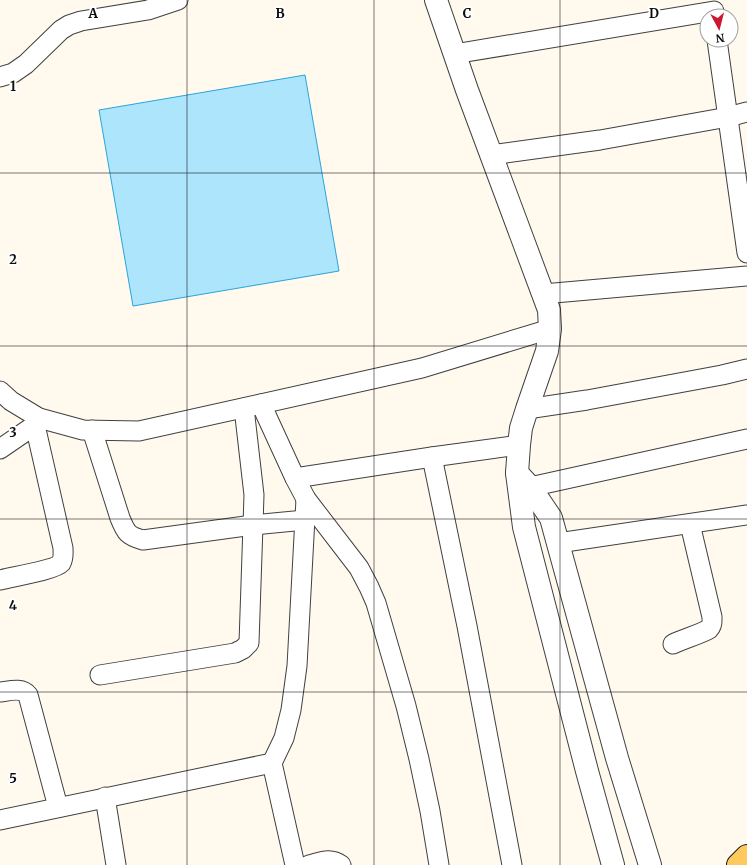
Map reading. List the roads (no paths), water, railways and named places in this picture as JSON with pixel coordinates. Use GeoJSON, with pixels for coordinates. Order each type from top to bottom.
{"type":"FeatureCollection","features":[{"type":"Feature","properties":{"kind":"main road"},"geometry":{"type":"LineString","coordinates":[[738,865],[747,856]]}},
{"type":"Feature","properties":{"kind":"street"},"geometry":{"type":"LineString","coordinates":[[436,0],[467,90],[549,310],[550,329],[547,352],[526,409],[521,428],[519,445],[524,480],[524,527],[587,771],[613,865]]}},
{"type":"Feature","properties":{"kind":"street"},"geometry":{"type":"LineString","coordinates":[[0,77],[12,73],[26,64],[61,30],[69,25],[81,21],[148,10],[175,1]]}},
{"type":"Feature","properties":{"kind":"street"},"geometry":{"type":"LineString","coordinates":[[454,54],[699,11]]}},
{"type":"Feature","properties":{"kind":"street"},"geometry":{"type":"LineString","coordinates":[[718,48],[747,253]]}},
{"type":"Feature","properties":{"kind":"street"},"geometry":{"type":"LineString","coordinates":[[491,155],[600,140],[728,117],[747,112]]}},
{"type":"Feature","properties":{"kind":"street"},"geometry":{"type":"LineString","coordinates":[[543,294],[747,276]]}},
{"type":"Feature","properties":{"kind":"street"},"geometry":{"type":"LineString","coordinates":[[0,391],[37,422],[82,430],[139,431],[422,368],[550,329]]}},
{"type":"Feature","properties":{"kind":"street"},"geometry":{"type":"LineString","coordinates":[[526,409],[587,400],[722,375],[747,368]]}},
{"type":"Feature","properties":{"kind":"street"},"geometry":{"type":"LineString","coordinates":[[252,406],[306,499],[359,568],[376,603],[406,706],[419,759],[439,865]]}},
{"type":"Feature","properties":{"kind":"street"},"geometry":{"type":"LineString","coordinates":[[100,674],[235,653],[243,649],[249,643],[254,495],[252,406]]}},
{"type":"Feature","properties":{"kind":"street"},"geometry":{"type":"LineString","coordinates":[[0,449],[37,422]]}},
{"type":"Feature","properties":{"kind":"street"},"geometry":{"type":"LineString","coordinates":[[0,580],[51,568],[60,564],[64,557],[37,422]]}},
{"type":"Feature","properties":{"kind":"street"},"geometry":{"type":"LineString","coordinates":[[92,430],[120,518],[125,530],[133,537],[143,540],[253,525],[305,520]]}},
{"type":"Feature","properties":{"kind":"street"},"geometry":{"type":"LineString","coordinates":[[524,480],[747,438]]}},
{"type":"Feature","properties":{"kind":"street"},"geometry":{"type":"LineString","coordinates":[[295,478],[432,456],[519,445]]}},
{"type":"Feature","properties":{"kind":"street"},"geometry":{"type":"LineString","coordinates":[[432,456],[467,626],[512,865]]}},
{"type":"Feature","properties":{"kind":"street"},"geometry":{"type":"LineString","coordinates":[[524,480],[551,518],[617,758],[650,865]]}},
{"type":"Feature","properties":{"kind":"street"},"geometry":{"type":"LineString","coordinates":[[295,865],[272,763],[284,738],[291,710],[297,666],[306,499]]}},
{"type":"Feature","properties":{"kind":"street"},"geometry":{"type":"LineString","coordinates":[[558,543],[747,515]]}},
{"type":"Feature","properties":{"kind":"street"},"geometry":{"type":"LineString","coordinates":[[673,644],[709,629],[712,624],[712,616],[690,524]]}},
{"type":"Feature","properties":{"kind":"street"},"geometry":{"type":"LineString","coordinates":[[0,692],[21,690],[28,696],[58,807]]}},
{"type":"Feature","properties":{"kind":"street"},"geometry":{"type":"LineString","coordinates":[[0,820],[272,763]]}},
{"type":"Feature","properties":{"kind":"street"},"geometry":{"type":"LineString","coordinates":[[105,797],[116,865]]}},
{"type":"Feature","properties":{"kind":"street"},"geometry":{"type":"LineString","coordinates":[[309,865],[329,860],[336,861],[341,865]]}},
{"type":"Feature","properties":{"kind":"water"},"geometry":{"type":"Polygon","coordinates":[[[305,75],[339,271],[133,306],[99,110],[305,75]]]}}]}
